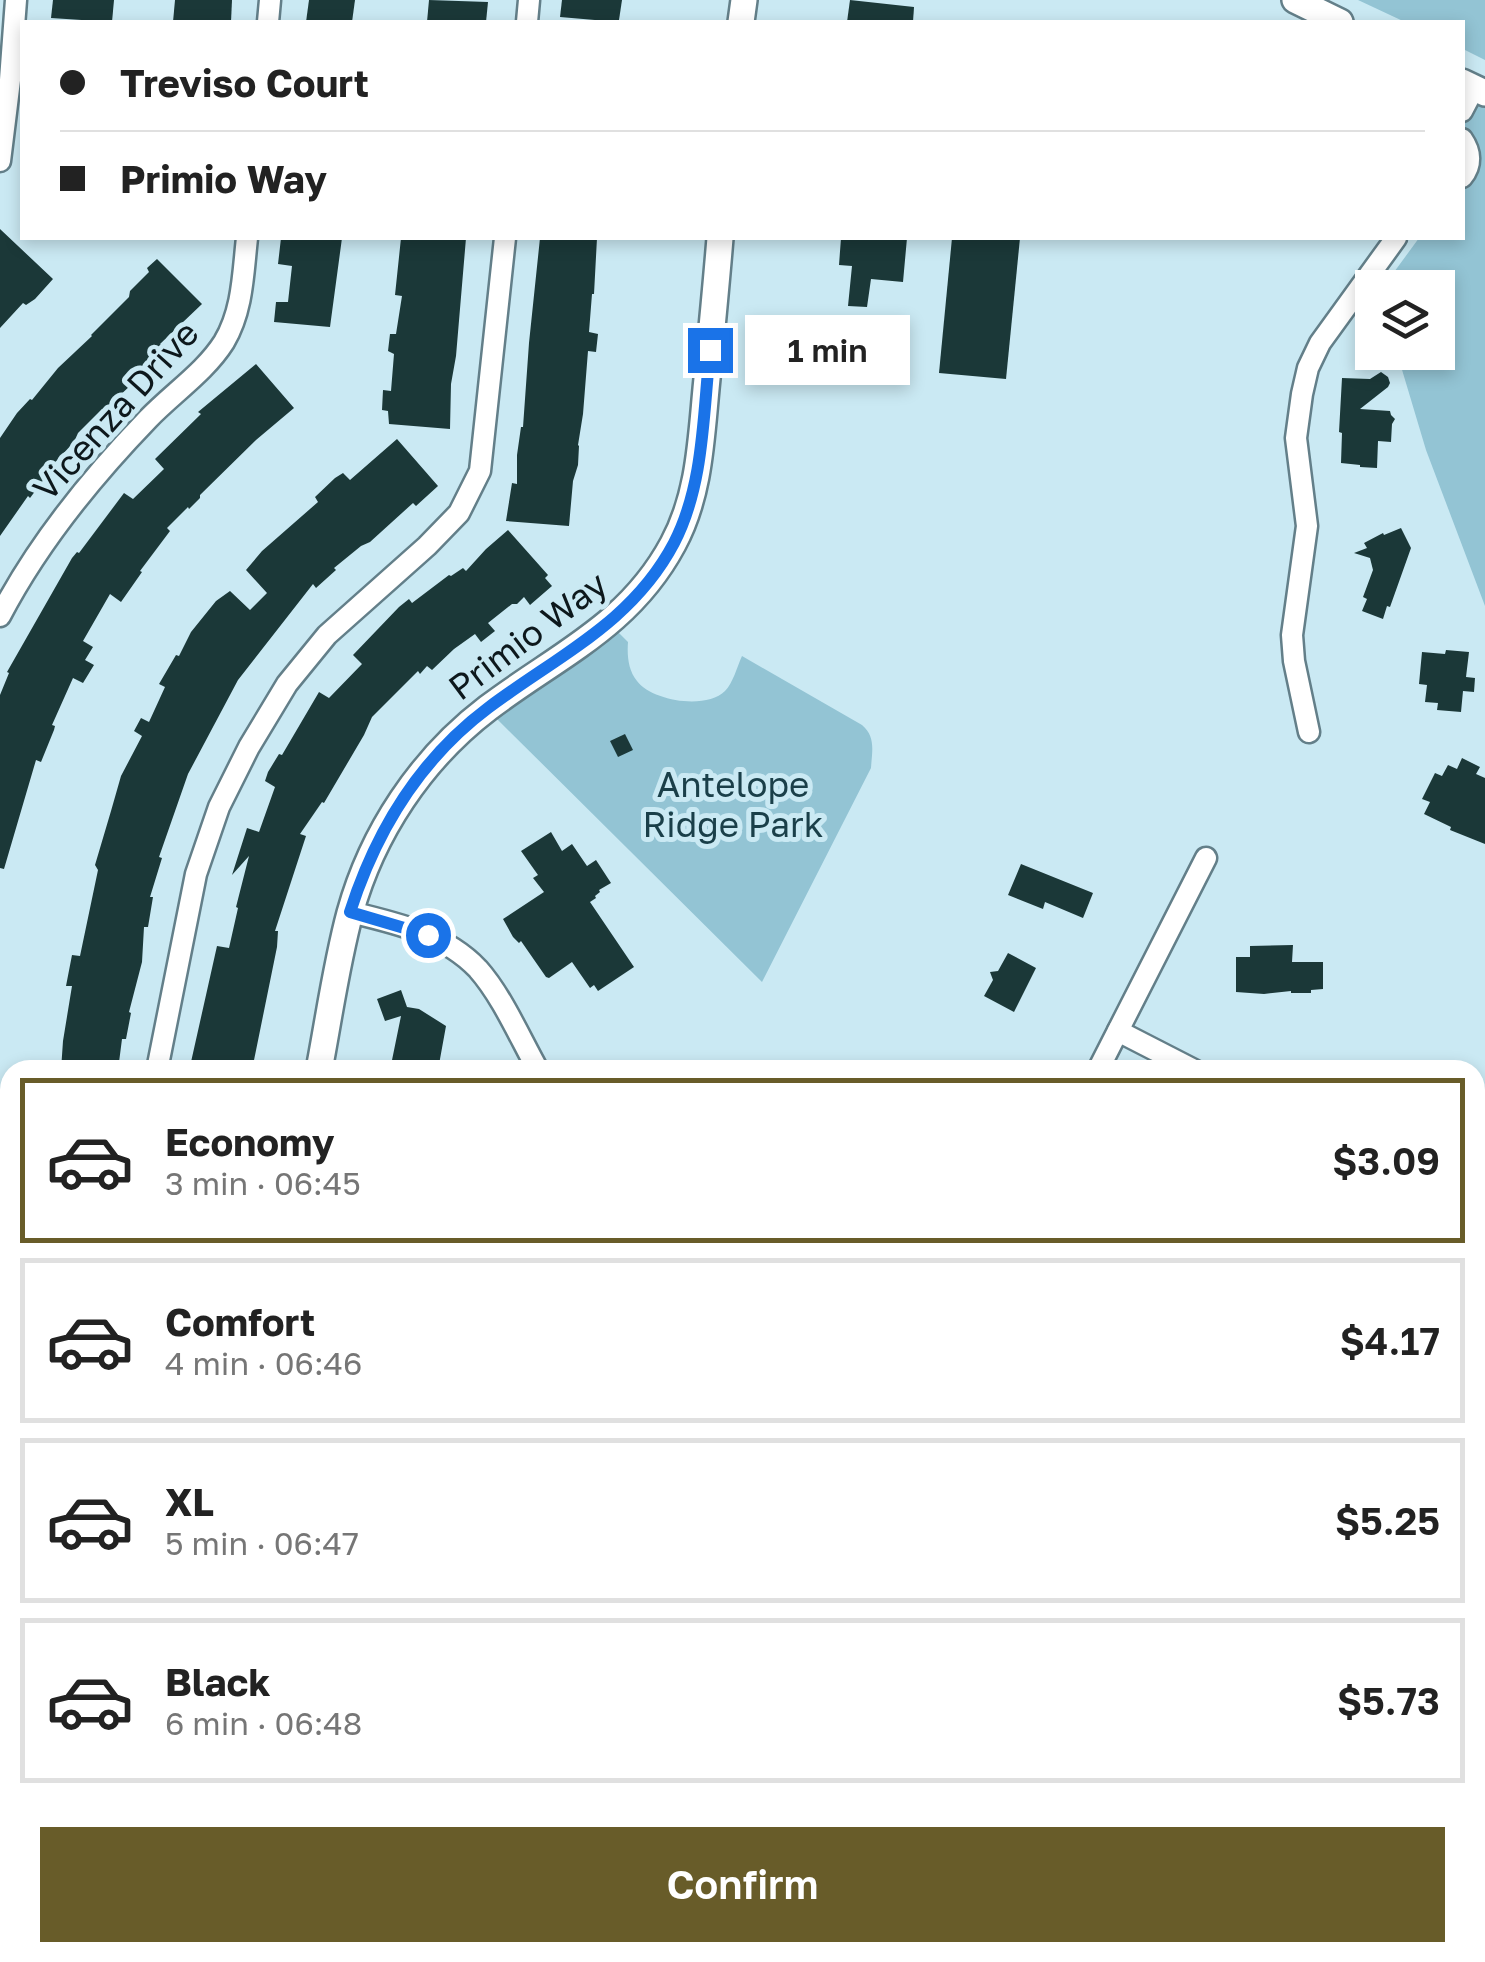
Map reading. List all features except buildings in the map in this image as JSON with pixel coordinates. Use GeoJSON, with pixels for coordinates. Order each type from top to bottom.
{"type":"FeatureCollection","features":[{"type":"Feature","properties":{"kind":"street"},"geometry":{"type":"LineString","coordinates":[[0,161],[16,0]]}},
{"type":"Feature","properties":{"kind":"street"},"geometry":{"type":"LineString","coordinates":[[1295,0],[1336,20]]}},
{"type":"Feature","properties":{"kind":"street"},"geometry":{"type":"LineString","coordinates":[[1465,144],[1470,160],[1465,171]]}},
{"type":"Feature","properties":{"kind":"street","name":"Vicenza Drive"},"geometry":{"type":"LineString","coordinates":[[0,616],[73,504],[122,446],[209,362],[224,342],[241,297],[247,240]]}},
{"type":"Feature","properties":{"kind":"street"},"geometry":{"type":"LineString","coordinates":[[159,1060],[196,874],[219,807],[249,746],[287,684],[328,635],[459,514],[480,472],[506,240]]}},
{"type":"Feature","properties":{"kind":"street","name":"Primio Way"},"geometry":{"type":"LineString","coordinates":[[320,1060],[350,912],[366,868],[388,823],[428,764],[480,714],[622,613],[672,547],[690,502],[699,463],[720,240]]}},
{"type":"Feature","properties":{"kind":"street"},"geometry":{"type":"LineString","coordinates":[[1310,732],[1292,635],[1307,526],[1296,438],[1302,394],[1314,353],[1395,240]]}},
{"type":"Feature","properties":{"kind":"street"},"geometry":{"type":"LineString","coordinates":[[1103,1060],[1206,858]]}},
{"type":"Feature","properties":{"kind":"street"},"geometry":{"type":"LineString","coordinates":[[350,912],[428,935],[464,957],[491,986],[532,1060]]}},
{"type":"Feature","properties":{"kind":"street"},"geometry":{"type":"LineString","coordinates":[[1118,1031],[1175,1060]]}},
{"type":"Feature","properties":{"kind":"green space"},"geometry":{"type":"Polygon","coordinates":[[[1358,0],[1485,0],[1485,60],[1465,50],[1465,20],[1401,20],[1358,0]]]}},
{"type":"Feature","properties":{"kind":"green space"},"geometry":{"type":"Polygon","coordinates":[[[1485,80],[1485,606],[1426,450],[1402,370],[1455,370],[1455,270],[1396,270],[1418,240],[1465,240],[1465,120],[1485,80]]]}},
{"type":"Feature","properties":{"kind":"green space","name":"Antelope Ridge Park"},"geometry":{"type":"Polygon","coordinates":[[[618,632],[628,642],[634,677],[654,694],[680,701],[716,697],[730,684],[742,656],[862,725],[869,734],[871,768],[762,982],[496,718],[618,632]]]}},
{"type":"Feature","properties":{"kind":"route"},"geometry":{"type":"LineString","coordinates":[[428,935],[350,912],[376,847],[412,785],[456,736],[489,708],[608,626],[658,570],[690,502],[699,463],[710,350]]}}]}
